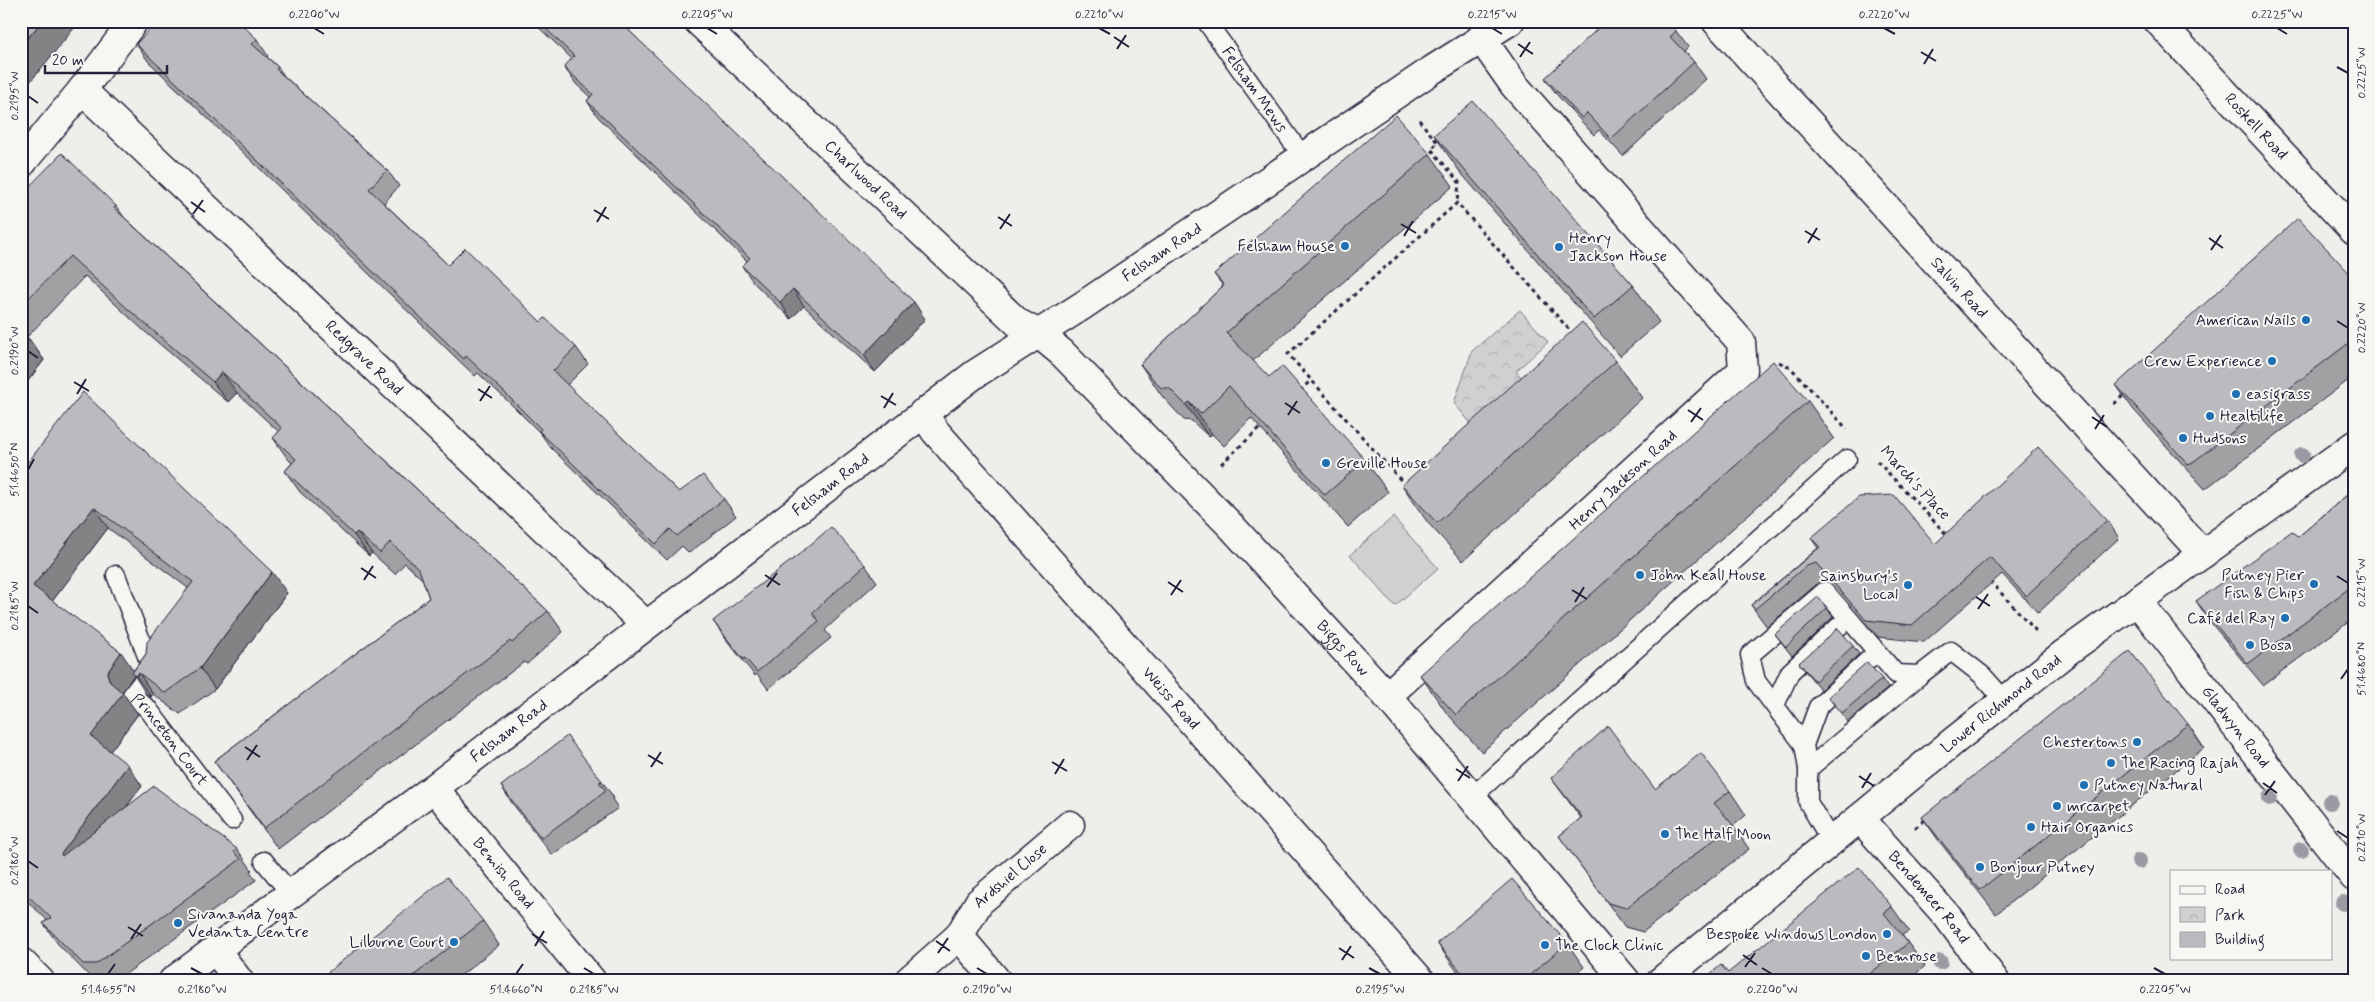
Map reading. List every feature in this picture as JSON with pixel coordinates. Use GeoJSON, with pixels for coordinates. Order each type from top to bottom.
{"type":"FeatureCollection","features":[{"type":"Feature","properties":{"kind":"street"},"geometry":{"type":"LineString","coordinates":[[21,164],[82,90],[134,21]]}},
{"type":"Feature","properties":{"kind":"street","name":"Charlwood Road"},"geometry":{"type":"LineString","coordinates":[[698,21],[1018,323],[1039,334]]}},
{"type":"Feature","properties":{"kind":"street","name":"Felsham Road"},"geometry":{"type":"LineString","coordinates":[[173,981],[434,788],[976,374],[1039,334],[1396,94],[1510,21]]}},
{"type":"Feature","properties":{"kind":"street","name":"Salvin Road"},"geometry":{"type":"LineString","coordinates":[[1716,21],[2203,554]]}},
{"type":"Feature","properties":{"kind":"street","name":"Roskell Road"},"geometry":{"type":"LineString","coordinates":[[2158,21],[2354,231]]}},
{"type":"Feature","properties":{"kind":"street","name":"Henry Jackson Road"},"geometry":{"type":"LineString","coordinates":[[1387,696],[1743,370],[1741,342],[1514,84],[1481,38]]}},
{"type":"Feature","properties":{"kind":"street","name":"Redgrave Road"},"geometry":{"type":"LineString","coordinates":[[82,90],[646,625]]}},
{"type":"Feature","properties":{"kind":"street","name":"Biggs Row"},"geometry":{"type":"LineString","coordinates":[[1039,334],[1062,353],[1195,488],[1387,696],[1626,981]]}},
{"type":"Feature","properties":{"kind":"street","name":"Weiss Road"},"geometry":{"type":"LineString","coordinates":[[923,413],[936,431],[1421,981]]}},
{"type":"Feature","properties":{"kind":"street","name":"Lower Richmond Road"},"geometry":{"type":"LineString","coordinates":[[1661,981],[1831,841],[2065,653],[2354,446]]}},
{"type":"Feature","properties":{"kind":"street","name":"Gladwyn Road"},"geometry":{"type":"LineString","coordinates":[[2137,601],[2354,877]]}},
{"type":"Feature","properties":{"kind":"street","name":"Bemish Road"},"geometry":{"type":"LineString","coordinates":[[434,788],[592,981]]}},
{"type":"Feature","properties":{"kind":"street","name":"Bendemeer Road"},"geometry":{"type":"LineString","coordinates":[[1860,818],[1946,916],[1995,981]]}},
{"type":"Feature","properties":{"kind":"street","name":"Ardshiel Close"},"geometry":{"type":"LineString","coordinates":[[908,981],[959,936],[979,902],[1070,825]]}},
{"type":"Feature","properties":{"kind":"street"},"geometry":{"type":"LineString","coordinates":[[959,936],[997,981]]}},
{"type":"Feature","properties":{"kind":"street"},"geometry":{"type":"LineString","coordinates":[[216,950],[239,981]]}},
{"type":"Feature","properties":{"kind":"street"},"geometry":{"type":"LineString","coordinates":[[21,962],[40,981]]}},
{"type":"Feature","properties":{"kind":"lane","name":"Felsham Mews"},"geometry":{"type":"LineString","coordinates":[[1206,21],[1303,157]]}},
{"type":"Feature","properties":{"kind":"lane"},"geometry":{"type":"LineString","coordinates":[[1472,797],[1847,459]]}},
{"type":"Feature","properties":{"kind":"lane","name":"Princeton Court"},"geometry":{"type":"LineString","coordinates":[[116,575],[152,669],[132,695],[148,709],[232,820]]}},
{"type":"Feature","properties":{"kind":"lane"},"geometry":{"type":"LineString","coordinates":[[1831,841],[1808,802],[1808,769],[1804,745],[1756,681],[1750,655],[1825,591],[1896,674],[1920,675]]}},
{"type":"Feature","properties":{"kind":"lane"},"geometry":{"type":"LineString","coordinates":[[1775,705],[1790,672],[1848,618]]}},
{"type":"Feature","properties":{"kind":"lane"},"geometry":{"type":"LineString","coordinates":[[1808,769],[1951,650],[1982,675],[2006,702]]}},
{"type":"Feature","properties":{"kind":"lane"},"geometry":{"type":"LineString","coordinates":[[1804,745],[1818,707],[1877,652]]}},
{"type":"Feature","properties":{"kind":"lane"},"geometry":{"type":"LineString","coordinates":[[264,860],[291,894]]}},
{"type":"Feature","properties":{"kind":"path"},"geometry":{"type":"LineString","coordinates":[[1396,94],[1438,143],[1431,150],[1459,182],[1457,203],[1288,354],[1410,492]]}},
{"type":"Feature","properties":{"kind":"path"},"geometry":{"type":"LineString","coordinates":[[1457,203],[1577,338]]}},
{"type":"Feature","properties":{"kind":"path"},"geometry":{"type":"LineString","coordinates":[[1566,340],[1573,334]]}},
{"type":"Feature","properties":{"kind":"path"},"geometry":{"type":"LineString","coordinates":[[1776,360],[1791,368],[1852,433]]}},
{"type":"Feature","properties":{"kind":"path"},"geometry":{"type":"LineString","coordinates":[[1297,394],[1311,380]]}},
{"type":"Feature","properties":{"kind":"path"},"geometry":{"type":"LineString","coordinates":[[2088,428],[2132,388]]}},
{"type":"Feature","properties":{"kind":"path"},"geometry":{"type":"LineString","coordinates":[[1195,488],[1268,421]]}},
{"type":"Feature","properties":{"kind":"path","name":"March's Place"},"geometry":{"type":"LineString","coordinates":[[1872,455],[1952,541]]}},
{"type":"Feature","properties":{"kind":"path"},"geometry":{"type":"LineString","coordinates":[[1986,577],[2039,634]]}},
{"type":"Feature","properties":{"kind":"path"},"geometry":{"type":"LineString","coordinates":[[1914,829],[1929,817]]}},
{"type":"Feature","properties":{"kind":"green space"},"geometry":{"type":"Polygon","coordinates":[[[1520,310],[1548,342],[1516,371],[1524,381],[1473,426],[1454,403],[1472,351],[1520,310]]]}},
{"type":"Feature","properties":{"kind":"green space"},"geometry":{"type":"Polygon","coordinates":[[[1393,517],[1438,568],[1395,606],[1350,555],[1393,517]]]}},
{"type":"Feature","properties":{"kind":"building"},"geometry":{"type":"Polygon","coordinates":[[[21,21],[42,21],[21,46],[21,21]]]}},
{"type":"Feature","properties":{"kind":"building"},"geometry":{"type":"Polygon","coordinates":[[[158,21],[238,21],[257,39],[252,44],[278,67],[276,69],[387,170],[369,189],[448,265],[465,248],[541,322],[545,318],[576,347],[553,371],[679,492],[703,475],[724,499],[677,536],[670,529],[656,544],[539,431],[541,429],[503,391],[466,356],[464,359],[136,44],[158,21]]]}},
{"type":"Feature","properties":{"kind":"building"},"geometry":{"type":"Polygon","coordinates":[[[538,21],[619,21],[914,302],[864,355],[793,289],[780,302],[742,266],[750,258],[587,101],[593,94],[564,67],[574,56],[538,21]]]}},
{"type":"Feature","properties":{"kind":"building"},"geometry":{"type":"Polygon","coordinates":[[[1606,21],[1668,21],[1676,31],[1670,37],[1694,62],[1611,139],[1587,113],[1582,118],[1545,78],[1606,21]]]}},
{"type":"Feature","properties":{"kind":"building","name":"Henry Jackson House"},"geometry":{"type":"Polygon","coordinates":[[[1473,101],[1633,285],[1594,319],[1434,135],[1473,101]]]}},
{"type":"Feature","properties":{"kind":"building"},"geometry":{"type":"Polygon","coordinates":[[[1396,115],[1430,154],[1226,333],[1269,377],[1282,366],[1365,460],[1325,495],[1229,386],[1201,414],[1189,402],[1186,405],[1169,388],[1161,388],[1140,364],[1224,285],[1214,274],[1396,115]]]}},
{"type":"Feature","properties":{"kind":"building"},"geometry":{"type":"Polygon","coordinates":[[[62,153],[116,206],[114,208],[548,611],[512,643],[510,641],[264,828],[214,761],[429,598],[419,569],[390,542],[380,553],[357,532],[354,535],[285,471],[296,459],[273,438],[282,428],[222,372],[213,382],[70,256],[21,306],[21,195],[62,153]]]}},
{"type":"Feature","properties":{"kind":"building"},"geometry":{"type":"Polygon","coordinates":[[[2298,218],[2354,278],[2354,339],[2189,465],[2116,385],[2298,218]]]}},
{"type":"Feature","properties":{"kind":"building"},"geometry":{"type":"Polygon","coordinates":[[[1582,322],[1616,361],[1437,523],[1402,485],[1582,322]]]}},
{"type":"Feature","properties":{"kind":"building"},"geometry":{"type":"Polygon","coordinates":[[[21,332],[29,339],[21,350],[21,332]]]}},
{"type":"Feature","properties":{"kind":"building"},"geometry":{"type":"Polygon","coordinates":[[[1773,361],[1808,401],[1456,715],[1420,675],[1773,361]]]}},
{"type":"Feature","properties":{"kind":"building"},"geometry":{"type":"Polygon","coordinates":[[[83,392],[272,572],[200,668],[165,693],[139,673],[136,676],[132,673],[146,654],[147,642],[193,582],[94,507],[33,586],[121,652],[107,673],[110,682],[123,693],[91,736],[128,765],[61,854],[62,856],[154,786],[237,849],[234,852],[241,859],[96,964],[83,964],[43,923],[51,918],[21,889],[21,471],[83,392]]]}},
{"type":"Feature","properties":{"kind":"building"},"geometry":{"type":"Polygon","coordinates":[[[2038,447],[2107,520],[2026,596],[1990,557],[1912,625],[1866,620],[1816,563],[1806,566],[1755,609],[1751,605],[1820,547],[1811,538],[1859,497],[1894,495],[1935,544],[2038,447]]]}},
{"type":"Feature","properties":{"kind":"building"},"geometry":{"type":"Polygon","coordinates":[[[2354,489],[2354,596],[2348,589],[2248,664],[2196,601],[2292,531],[2298,537],[2354,489]]]}},
{"type":"Feature","properties":{"kind":"building"},"geometry":{"type":"Polygon","coordinates":[[[831,527],[865,565],[812,613],[819,621],[757,672],[745,658],[743,659],[713,621],[831,527]]]}},
{"type":"Feature","properties":{"kind":"building"},"geometry":{"type":"Polygon","coordinates":[[[1818,597],[1827,608],[1786,647],[1775,634],[1818,597]]]}},
{"type":"Feature","properties":{"kind":"building"},"geometry":{"type":"Polygon","coordinates":[[[1838,628],[1853,646],[1815,681],[1799,663],[1838,628]]]}},
{"type":"Feature","properties":{"kind":"building"},"geometry":{"type":"Polygon","coordinates":[[[2130,651],[2188,724],[1980,890],[1922,817],[2130,651]]]}},
{"type":"Feature","properties":{"kind":"building"},"geometry":{"type":"Polygon","coordinates":[[[1867,662],[1882,679],[1842,713],[1828,697],[1867,662]]]}},
{"type":"Feature","properties":{"kind":"building","name":"The Half Moon"},"geometry":{"type":"Polygon","coordinates":[[[1608,726],[1655,789],[1701,753],[1730,791],[1714,803],[1733,825],[1626,908],[1608,903],[1559,836],[1582,817],[1551,778],[1608,726]]]}},
{"type":"Feature","properties":{"kind":"building"},"geometry":{"type":"Polygon","coordinates":[[[567,736],[602,781],[599,782],[606,791],[541,838],[501,786],[567,736]]]}},
{"type":"Feature","properties":{"kind":"building"},"geometry":{"type":"Polygon","coordinates":[[[1859,867],[1892,907],[1884,913],[1908,943],[1861,981],[1702,981],[1721,965],[1728,973],[1859,867]]]}},
{"type":"Feature","properties":{"kind":"building"},"geometry":{"type":"Polygon","coordinates":[[[447,877],[483,921],[407,981],[317,981],[447,877]]]}},
{"type":"Feature","properties":{"kind":"building"},"geometry":{"type":"Polygon","coordinates":[[[1512,879],[1567,943],[1523,981],[1469,981],[1437,943],[1512,879]]]}},
{"type":"Feature","properties":{"kind":"place","name":"Felsham House"},"geometry":{"type":"Point","coordinates":[1345,246]}},
{"type":"Feature","properties":{"kind":"place","name":"Henry Jackson House"},"geometry":{"type":"Point","coordinates":[1559,247]}},
{"type":"Feature","properties":{"kind":"place","name":"American Nails"},"geometry":{"type":"Point","coordinates":[2306,320]}},
{"type":"Feature","properties":{"kind":"place","name":"Crew Experience"},"geometry":{"type":"Point","coordinates":[2272,361]}},
{"type":"Feature","properties":{"kind":"place","name":"easigrass"},"geometry":{"type":"Point","coordinates":[2236,394]}},
{"type":"Feature","properties":{"kind":"place","name":"Healtilife"},"geometry":{"type":"Point","coordinates":[2210,416]}},
{"type":"Feature","properties":{"kind":"place","name":"Hudsons"},"geometry":{"type":"Point","coordinates":[2183,438]}},
{"type":"Feature","properties":{"kind":"place","name":"Greville House"},"geometry":{"type":"Point","coordinates":[1326,463]}},
{"type":"Feature","properties":{"kind":"place","name":"John Keall House"},"geometry":{"type":"Point","coordinates":[1640,575]}},
{"type":"Feature","properties":{"kind":"place","name":"Putney Pier Fish & Chips"},"geometry":{"type":"Point","coordinates":[2314,584]}},
{"type":"Feature","properties":{"kind":"place","name":"Sainsbury's Local"},"geometry":{"type":"Point","coordinates":[1908,585]}},
{"type":"Feature","properties":{"kind":"place","name":"Café del Ray"},"geometry":{"type":"Point","coordinates":[2285,618]}},
{"type":"Feature","properties":{"kind":"place","name":"Bosa"},"geometry":{"type":"Point","coordinates":[2250,645]}},
{"type":"Feature","properties":{"kind":"place","name":"Chestertons"},"geometry":{"type":"Point","coordinates":[2137,742]}},
{"type":"Feature","properties":{"kind":"place","name":"The Racing Rajah"},"geometry":{"type":"Point","coordinates":[2111,763]}},
{"type":"Feature","properties":{"kind":"place","name":"Putney Natural"},"geometry":{"type":"Point","coordinates":[2084,785]}},
{"type":"Feature","properties":{"kind":"place","name":"mrcarpet"},"geometry":{"type":"Point","coordinates":[2057,806]}},
{"type":"Feature","properties":{"kind":"place","name":"Hair Organics"},"geometry":{"type":"Point","coordinates":[2031,827]}},
{"type":"Feature","properties":{"kind":"place","name":"The Half Moon"},"geometry":{"type":"Point","coordinates":[1665,834]}},
{"type":"Feature","properties":{"kind":"place","name":"Bonjour Putney"},"geometry":{"type":"Point","coordinates":[1980,867]}},
{"type":"Feature","properties":{"kind":"place","name":"Sivananda Yoga Vedanta Centre"},"geometry":{"type":"Point","coordinates":[178,923]}},
{"type":"Feature","properties":{"kind":"place","name":"Bespoke Windows London"},"geometry":{"type":"Point","coordinates":[1887,934]}},
{"type":"Feature","properties":{"kind":"place","name":"Lilburne Court"},"geometry":{"type":"Point","coordinates":[454,942]}},
{"type":"Feature","properties":{"kind":"place","name":"The Clock Clinic"},"geometry":{"type":"Point","coordinates":[1545,945]}},
{"type":"Feature","properties":{"kind":"place","name":"Bemrose"},"geometry":{"type":"Point","coordinates":[1866,956]}}]}
